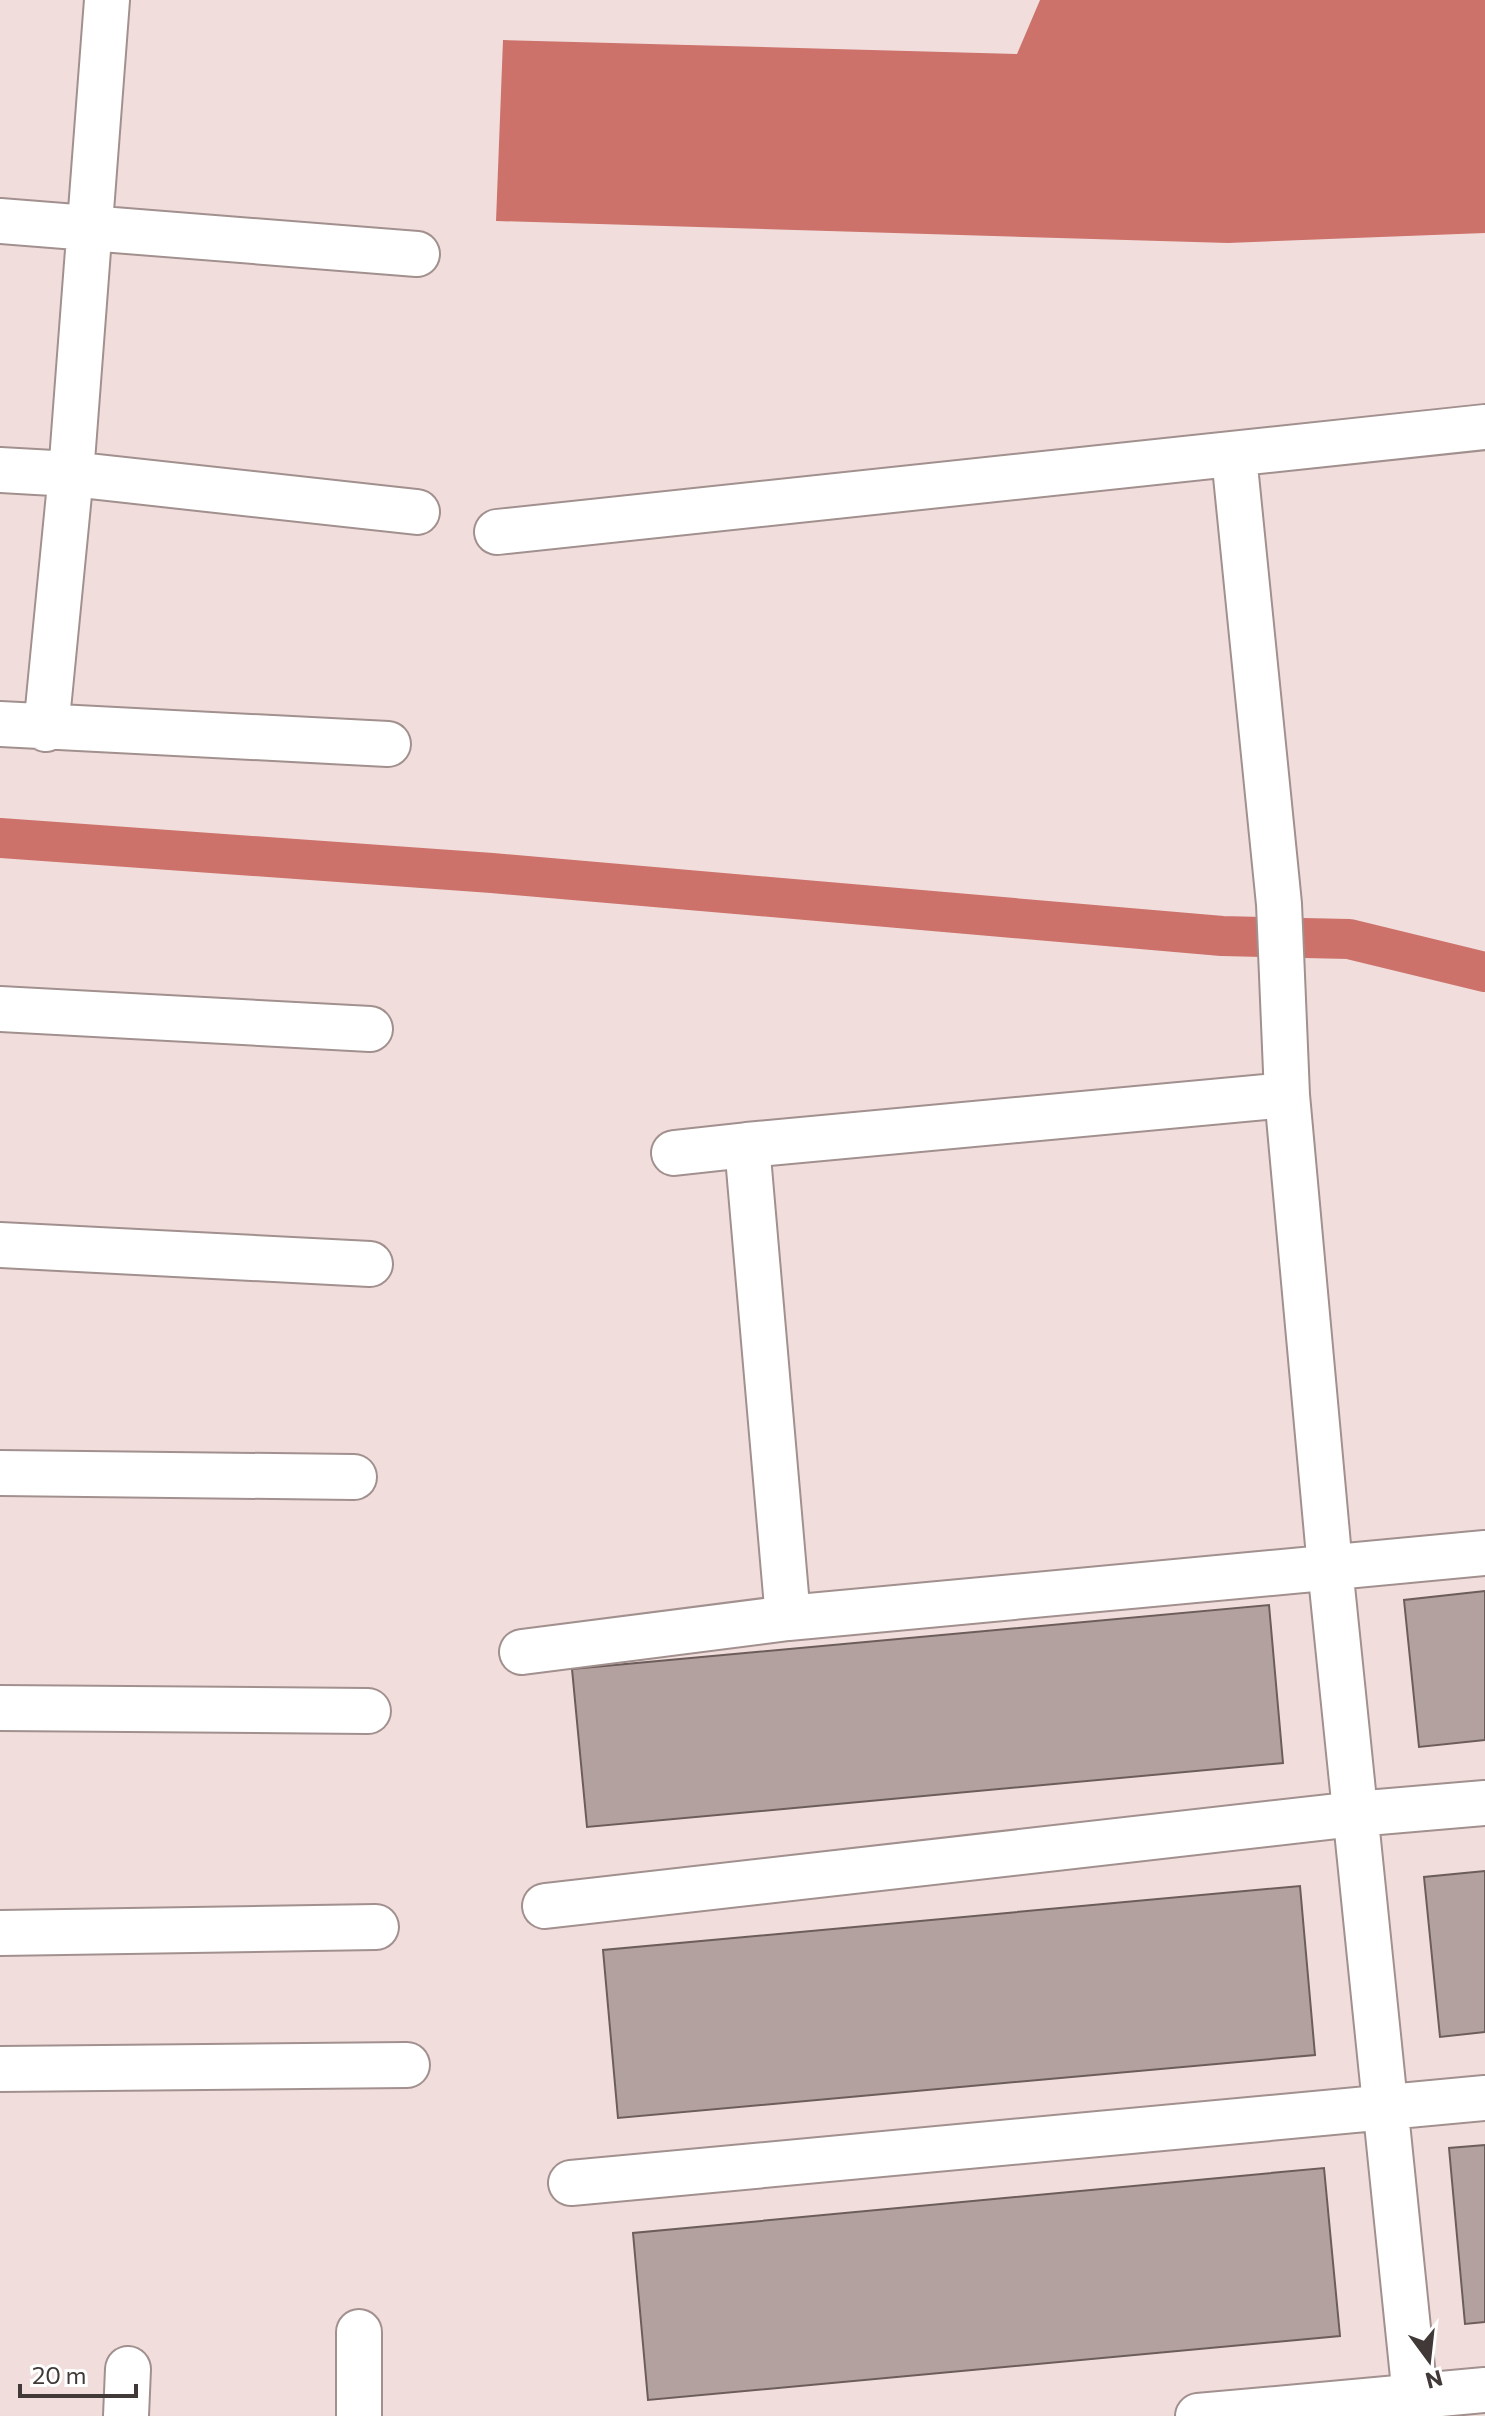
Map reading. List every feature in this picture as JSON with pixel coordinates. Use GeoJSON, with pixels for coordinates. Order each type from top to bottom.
{"type":"FeatureCollection","features":[{"type":"Feature","properties":{"kind":"street"},"geometry":{"type":"LineString","coordinates":[[46,729],[71,474],[107,0]]}},
{"type":"Feature","properties":{"kind":"street"},"geometry":{"type":"LineString","coordinates":[[0,221],[417,254]]}},
{"type":"Feature","properties":{"kind":"street"},"geometry":{"type":"LineString","coordinates":[[497,532],[1485,427]]}},
{"type":"Feature","properties":{"kind":"street"},"geometry":{"type":"LineString","coordinates":[[1234,456],[1279,904],[1285,988],[1287,1095],[1330,1567],[1416,2406]]}},
{"type":"Feature","properties":{"kind":"street"},"geometry":{"type":"LineString","coordinates":[[0,470],[71,474],[417,512]]}},
{"type":"Feature","properties":{"kind":"street"},"geometry":{"type":"LineString","coordinates":[[0,724],[46,729],[388,744]]}},
{"type":"Feature","properties":{"kind":"street"},"geometry":{"type":"LineString","coordinates":[[0,1009],[370,1029]]}},
{"type":"Feature","properties":{"kind":"street"},"geometry":{"type":"LineString","coordinates":[[674,1153],[1287,1095]]}},
{"type":"Feature","properties":{"kind":"street"},"geometry":{"type":"LineString","coordinates":[[747,1145],[788,1618]]}},
{"type":"Feature","properties":{"kind":"street"},"geometry":{"type":"LineString","coordinates":[[0,1245],[370,1264]]}},
{"type":"Feature","properties":{"kind":"street"},"geometry":{"type":"LineString","coordinates":[[0,1473],[354,1477]]}},
{"type":"Feature","properties":{"kind":"street"},"geometry":{"type":"LineString","coordinates":[[522,1652],[788,1618],[1485,1553]]}},
{"type":"Feature","properties":{"kind":"street"},"geometry":{"type":"LineString","coordinates":[[0,1708],[368,1711]]}},
{"type":"Feature","properties":{"kind":"street"},"geometry":{"type":"LineString","coordinates":[[545,1906],[1355,1814],[1485,1803]]}},
{"type":"Feature","properties":{"kind":"street"},"geometry":{"type":"LineString","coordinates":[[0,1933],[376,1927]]}},
{"type":"Feature","properties":{"kind":"street"},"geometry":{"type":"LineString","coordinates":[[0,2069],[407,2065]]}},
{"type":"Feature","properties":{"kind":"street"},"geometry":{"type":"LineString","coordinates":[[571,2183],[1485,2098]]}},
{"type":"Feature","properties":{"kind":"street"},"geometry":{"type":"LineString","coordinates":[[359,2332],[359,2416]]}},
{"type":"Feature","properties":{"kind":"street"},"geometry":{"type":"LineString","coordinates":[[126,2416],[128,2369]]}},
{"type":"Feature","properties":{"kind":"street"},"geometry":{"type":"LineString","coordinates":[[1198,2416],[1416,2406],[1485,2390]]}},
{"type":"Feature","properties":{"kind":"shaded area"},"geometry":{"type":"Polygon","coordinates":[[[1040,0],[1485,0],[1485,233],[1228,243],[496,221],[503,40],[1017,54],[1040,0]]]}},
{"type":"Feature","properties":{"kind":"building"},"geometry":{"type":"Polygon","coordinates":[[[1485,1591],[1485,1740],[1419,1747],[1404,1600],[1485,1591]]]}},
{"type":"Feature","properties":{"kind":"building"},"geometry":{"type":"Polygon","coordinates":[[[1269,1605],[1283,1763],[587,1827],[572,1669],[1269,1605]]]}},
{"type":"Feature","properties":{"kind":"building"},"geometry":{"type":"Polygon","coordinates":[[[1485,1871],[1485,2032],[1440,2037],[1424,1877],[1485,1871]]]}},
{"type":"Feature","properties":{"kind":"building"},"geometry":{"type":"Polygon","coordinates":[[[1300,1886],[1315,2055],[618,2118],[603,1950],[1300,1886]]]}},
{"type":"Feature","properties":{"kind":"building"},"geometry":{"type":"Polygon","coordinates":[[[1485,2145],[1485,2322],[1465,2324],[1449,2148],[1485,2145]]]}},
{"type":"Feature","properties":{"kind":"building"},"geometry":{"type":"Polygon","coordinates":[[[1324,2168],[1340,2336],[648,2400],[633,2233],[1324,2168]]]}},
{"type":"Feature","properties":{"kind":"waterway"},"geometry":{"type":"LineString","coordinates":[[0,838],[492,873],[1222,936],[1349,939],[1485,972]]}}]}
